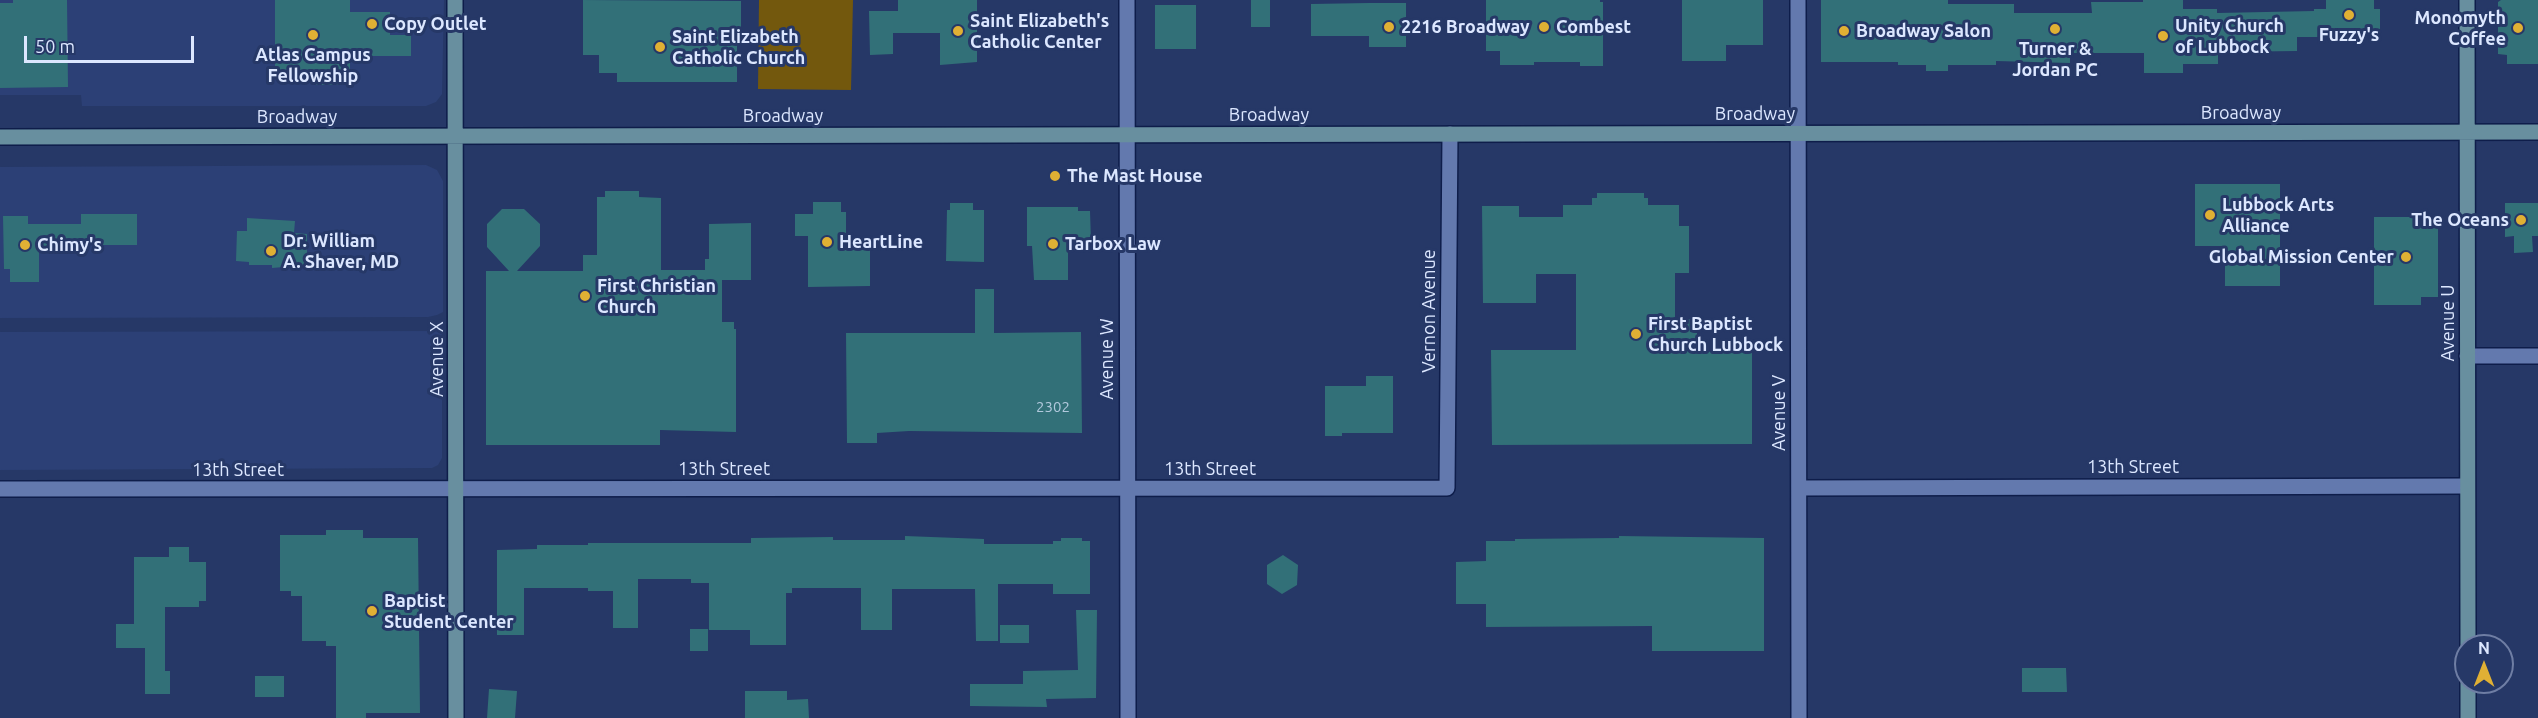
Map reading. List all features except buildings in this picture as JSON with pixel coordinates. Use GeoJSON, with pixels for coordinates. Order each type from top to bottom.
{"type":"FeatureCollection","features":[{"type":"Feature","properties":{"kind":"main road","name":"Avenue X"},"geometry":{"type":"LineString","coordinates":[[456,0],[456,718]]}},
{"type":"Feature","properties":{"kind":"main road","name":"Avenue U"},"geometry":{"type":"LineString","coordinates":[[2467,0],[2468,634]]}},
{"type":"Feature","properties":{"kind":"main road","name":"Broadway"},"geometry":{"type":"LineString","coordinates":[[0,137],[2538,132]]}},
{"type":"Feature","properties":{"kind":"main road"},"geometry":{"type":"LineString","coordinates":[[2468,694],[2468,718]]}},
{"type":"Feature","properties":{"kind":"street","name":"Avenue W"},"geometry":{"type":"LineString","coordinates":[[1126,0],[1128,718]]}},
{"type":"Feature","properties":{"kind":"street","name":"Avenue V"},"geometry":{"type":"LineString","coordinates":[[1798,0],[1799,718]]}},
{"type":"Feature","properties":{"kind":"street","name":"Vernon Avenue"},"geometry":{"type":"LineString","coordinates":[[1447,488],[1450,134]]}},
{"type":"Feature","properties":{"kind":"street"},"geometry":{"type":"LineString","coordinates":[[2467,356],[2538,356]]}},
{"type":"Feature","properties":{"kind":"street","name":"13th Street"},"geometry":{"type":"LineString","coordinates":[[1799,488],[2467,486]]}},
{"type":"Feature","properties":{"kind":"street","name":"13th Street"},"geometry":{"type":"LineString","coordinates":[[0,489],[1447,488]]}},
{"type":"Feature","properties":{"kind":"shaded area"},"geometry":{"type":"Polygon","coordinates":[[[0,0],[444,0],[442,94],[436,102],[426,106],[82,106],[81,95],[0,95],[0,0]]]}},
{"type":"Feature","properties":{"kind":"shaded area"},"geometry":{"type":"Polygon","coordinates":[[[759,0],[853,0],[851,90],[758,89],[759,0]]]}},
{"type":"Feature","properties":{"kind":"shaded area"},"geometry":{"type":"Polygon","coordinates":[[[426,165],[437,170],[443,181],[443,312],[437,315],[428,317],[0,318],[0,167],[426,165]]]}},
{"type":"Feature","properties":{"kind":"shaded area"},"geometry":{"type":"Polygon","coordinates":[[[0,332],[442,332],[442,458],[438,465],[432,468],[0,470],[0,332]]]}},
{"type":"Feature","properties":{"kind":"place","name":"Fuzzy's"},"geometry":{"type":"Point","coordinates":[2349,15]}},
{"type":"Feature","properties":{"kind":"place","name":"Copy Outlet"},"geometry":{"type":"Point","coordinates":[372,24]}},
{"type":"Feature","properties":{"kind":"place","name":"2216 Broadway"},"geometry":{"type":"Point","coordinates":[1389,27]}},
{"type":"Feature","properties":{"kind":"place","name":"Combest"},"geometry":{"type":"Point","coordinates":[1544,27]}},
{"type":"Feature","properties":{"kind":"place","name":"Monomyth Coffee"},"geometry":{"type":"Point","coordinates":[2518,28]}},
{"type":"Feature","properties":{"kind":"place","name":"Turner & Jordan PC"},"geometry":{"type":"Point","coordinates":[2055,29]}},
{"type":"Feature","properties":{"kind":"place","name":"Saint Elizabeth's Catholic Center"},"geometry":{"type":"Point","coordinates":[958,31]}},
{"type":"Feature","properties":{"kind":"place","name":"Broadway Salon"},"geometry":{"type":"Point","coordinates":[1844,31]}},
{"type":"Feature","properties":{"kind":"place","name":"Atlas Campus Fellowship"},"geometry":{"type":"Point","coordinates":[313,35]}},
{"type":"Feature","properties":{"kind":"place","name":"Unity Church of Lubbock"},"geometry":{"type":"Point","coordinates":[2163,36]}},
{"type":"Feature","properties":{"kind":"place","name":"Saint Elizabeth Catholic Church"},"geometry":{"type":"Point","coordinates":[660,47]}},
{"type":"Feature","properties":{"kind":"place","name":"The Mast House"},"geometry":{"type":"Point","coordinates":[1055,176]}},
{"type":"Feature","properties":{"kind":"place","name":"Lubbock Arts Alliance"},"geometry":{"type":"Point","coordinates":[2210,215]}},
{"type":"Feature","properties":{"kind":"place","name":"The Oceans"},"geometry":{"type":"Point","coordinates":[2521,220]}},
{"type":"Feature","properties":{"kind":"place","name":"HeartLine"},"geometry":{"type":"Point","coordinates":[827,242]}},
{"type":"Feature","properties":{"kind":"place","name":"Tarbox Law"},"geometry":{"type":"Point","coordinates":[1053,244]}},
{"type":"Feature","properties":{"kind":"place","name":"Chimy's"},"geometry":{"type":"Point","coordinates":[25,245]}},
{"type":"Feature","properties":{"kind":"place","name":"Dr. William A. Shaver, MD"},"geometry":{"type":"Point","coordinates":[271,251]}},
{"type":"Feature","properties":{"kind":"place","name":"Global Mission Center"},"geometry":{"type":"Point","coordinates":[2406,257]}},
{"type":"Feature","properties":{"kind":"place","name":"First Christian Church"},"geometry":{"type":"Point","coordinates":[585,296]}},
{"type":"Feature","properties":{"kind":"place","name":"First Baptist Church Lubbock"},"geometry":{"type":"Point","coordinates":[1636,334]}},
{"type":"Feature","properties":{"kind":"place","name":"Baptist Student Center"},"geometry":{"type":"Point","coordinates":[372,611]}}]}
